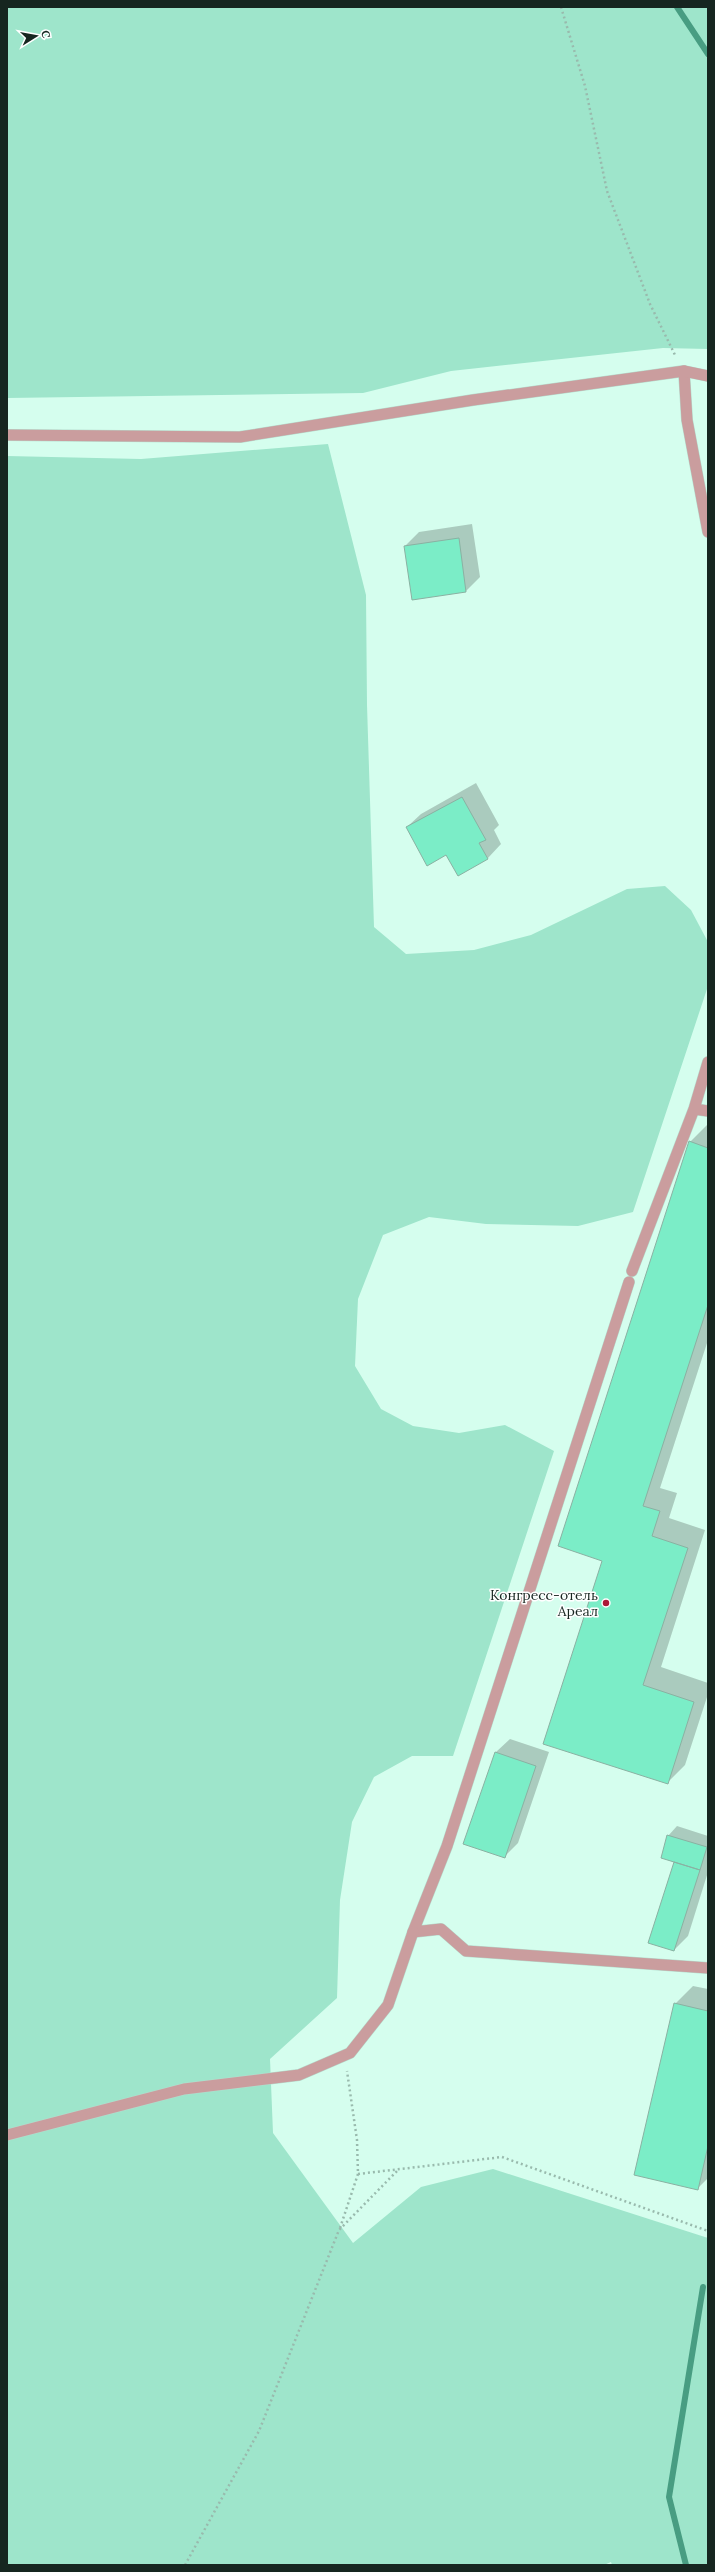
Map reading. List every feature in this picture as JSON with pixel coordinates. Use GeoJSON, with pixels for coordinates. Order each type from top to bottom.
{"type":"FeatureCollection","features":[{"type":"Feature","properties":{"kind":"street"},"geometry":{"type":"LineString","coordinates":[[7,435],[240,437],[473,400],[684,371],[708,376]]}},
{"type":"Feature","properties":{"kind":"street"},"geometry":{"type":"LineString","coordinates":[[684,371],[687,420],[708,532]]}},
{"type":"Feature","properties":{"kind":"street"},"geometry":{"type":"LineString","coordinates":[[632,1271],[694,1109],[708,1062]]}},
{"type":"Feature","properties":{"kind":"street"},"geometry":{"type":"LineString","coordinates":[[694,1109],[708,1111]]}},
{"type":"Feature","properties":{"kind":"street"},"geometry":{"type":"LineString","coordinates":[[7,2135],[184,2089],[299,2075],[350,2053],[388,2005],[413,1932],[447,1846],[629,1282]]}},
{"type":"Feature","properties":{"kind":"street"},"geometry":{"type":"LineString","coordinates":[[413,1932],[441,1929],[466,1952],[708,1968]]}},
{"type":"Feature","properties":{"kind":"path"},"geometry":{"type":"LineString","coordinates":[[561,7],[585,86],[607,191],[650,304],[684,371]]}},
{"type":"Feature","properties":{"kind":"path"},"geometry":{"type":"LineString","coordinates":[[184,2565],[259,2431],[339,2230],[358,2174],[357,2140],[347,2068],[350,2053]]}},
{"type":"Feature","properties":{"kind":"path"},"geometry":{"type":"LineString","coordinates":[[358,2174],[502,2157],[708,2231]]}},
{"type":"Feature","properties":{"kind":"path"},"geometry":{"type":"LineString","coordinates":[[339,2230],[399,2169]]}},
{"type":"Feature","properties":{"kind":"green space"},"geometry":{"type":"Polygon","coordinates":[[[7,7],[708,7],[708,349],[663,348],[451,371],[363,393],[7,398],[7,7]]]}},
{"type":"Feature","properties":{"kind":"green space"},"geometry":{"type":"Polygon","coordinates":[[[328,444],[366,595],[367,705],[374,927],[406,954],[474,950],[531,935],[627,889],[665,886],[691,910],[708,942],[708,986],[633,1212],[578,1226],[486,1224],[429,1217],[383,1235],[358,1299],[355,1366],[381,1409],[413,1426],[459,1433],[505,1425],[554,1451],[453,1756],[412,1756],[374,1777],[352,1822],[340,1900],[337,1998],[270,2059],[273,2133],[353,2243],[421,2187],[493,2169],[708,2238],[708,2565],[612,2565],[611,2562],[604,2565],[7,2565],[7,456],[141,459],[328,444]]]}},
{"type":"Feature","properties":{"kind":"building"},"geometry":{"type":"Polygon","coordinates":[[[459,538],[466,592],[412,600],[404,546],[459,538]]]}},
{"type":"Feature","properties":{"kind":"building"},"geometry":{"type":"Polygon","coordinates":[[[462,797],[486,840],[479,843],[488,859],[458,876],[446,855],[427,866],[406,827],[462,797]]]}},
{"type":"Feature","properties":{"kind":"building"},"geometry":{"type":"Polygon","coordinates":[[[689,1141],[708,1148],[708,1305],[643,1506],[660,1511],[652,1536],[688,1548],[643,1685],[694,1702],[668,1784],[543,1744],[602,1561],[558,1546],[689,1141]]]}},
{"type":"Feature","properties":{"kind":"building"},"geometry":{"type":"Polygon","coordinates":[[[495,1752],[536,1766],[505,1858],[463,1844],[495,1752]]]}},
{"type":"Feature","properties":{"kind":"building"},"geometry":{"type":"Polygon","coordinates":[[[667,1835],[707,1847],[700,1870],[661,1858],[667,1835]]]}},
{"type":"Feature","properties":{"kind":"building"},"geometry":{"type":"Polygon","coordinates":[[[674,1862],[700,1870],[674,1951],[648,1943],[674,1862]]]}},
{"type":"Feature","properties":{"kind":"building"},"geometry":{"type":"Polygon","coordinates":[[[674,2003],[708,2011],[708,2146],[698,2190],[634,2175],[674,2003]]]}},
{"type":"Feature","properties":{"kind":"waterway"},"geometry":{"type":"LineString","coordinates":[[677,7],[708,54]]}},
{"type":"Feature","properties":{"kind":"waterway"},"geometry":{"type":"LineString","coordinates":[[686,2565],[669,2497],[703,2287]]}},
{"type":"Feature","properties":{"kind":"place","name":"Конгресс-отель Ареал"},"geometry":{"type":"Point","coordinates":[606,1603]}}]}
